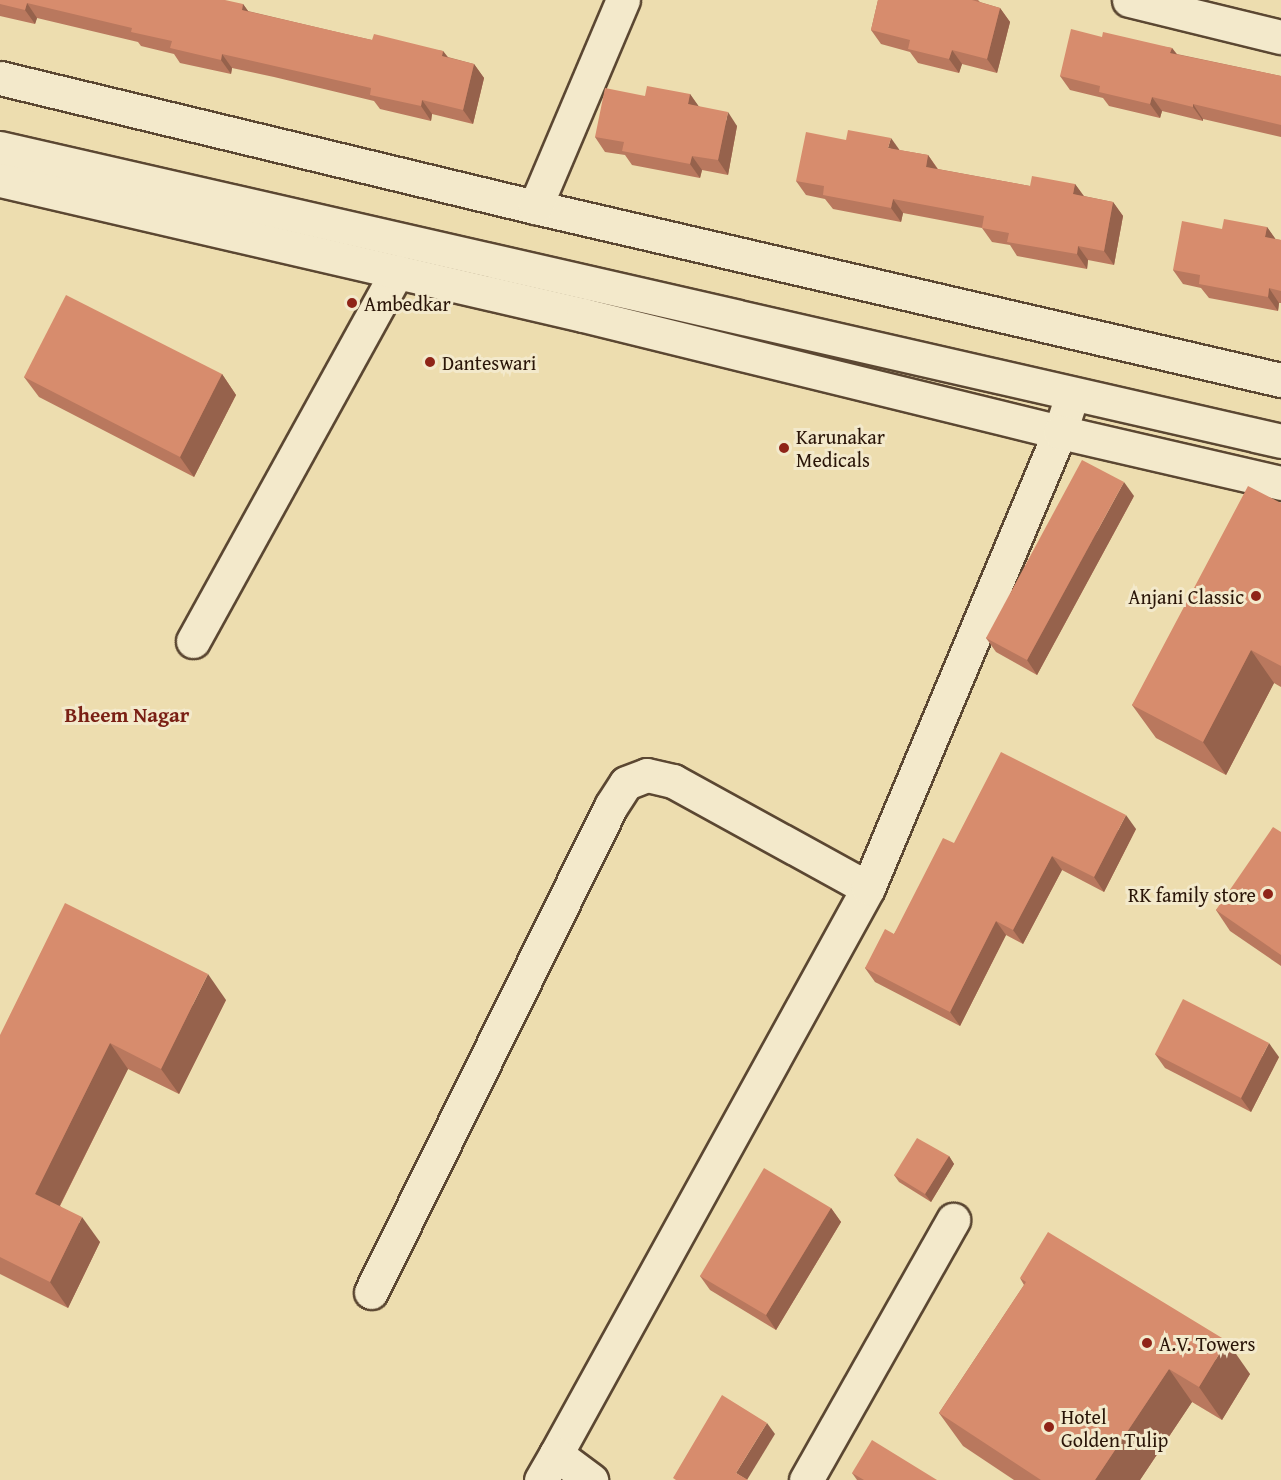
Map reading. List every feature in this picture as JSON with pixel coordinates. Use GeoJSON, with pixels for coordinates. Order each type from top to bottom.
{"type":"FeatureCollection","features":[{"type":"Feature","properties":{"kind":"street"},"geometry":{"type":"LineString","coordinates":[[535,207],[622,0]]}},
{"type":"Feature","properties":{"kind":"street"},"geometry":{"type":"LineString","coordinates":[[1129,0],[1281,38]]}},
{"type":"Feature","properties":{"kind":"street"},"geometry":{"type":"LineString","coordinates":[[0,78],[535,207],[1281,380]]}},
{"type":"Feature","properties":{"kind":"street"},"geometry":{"type":"LineString","coordinates":[[0,148],[1281,441]]}},
{"type":"Feature","properties":{"kind":"street"},"geometry":{"type":"LineString","coordinates":[[0,180],[397,272],[1281,483]]}},
{"type":"Feature","properties":{"kind":"street"},"geometry":{"type":"LineString","coordinates":[[193,641],[397,272]]}},
{"type":"Feature","properties":{"kind":"street"},"geometry":{"type":"LineString","coordinates":[[591,1480],[548,1467],[868,888],[1060,432],[1072,394]]}},
{"type":"Feature","properties":{"kind":"street"},"geometry":{"type":"LineString","coordinates":[[371,1292],[611,806],[626,783],[647,775],[674,781],[868,888]]}},
{"type":"Feature","properties":{"kind":"street"},"geometry":{"type":"LineString","coordinates":[[806,1480],[953,1220]]}},
{"type":"Feature","properties":{"kind":"building"},"geometry":{"type":"Polygon","coordinates":[[[0,0],[225,0],[243,4],[242,10],[372,40],[374,34],[443,51],[442,56],[474,64],[463,110],[422,100],[421,106],[370,95],[371,88],[222,54],[221,60],[170,48],[172,41],[131,32],[132,28],[27,3],[25,10],[0,4],[0,0]]]}},
{"type":"Feature","properties":{"kind":"building"},"geometry":{"type":"Polygon","coordinates":[[[878,0],[972,0],[1000,8],[987,59],[952,50],[949,59],[908,49],[910,40],[871,30],[878,0]]]}},
{"type":"Feature","properties":{"kind":"building"},"geometry":{"type":"Polygon","coordinates":[[[1071,29],[1102,37],[1103,32],[1172,48],[1170,53],[1281,76],[1281,125],[1193,104],[1193,107],[1152,97],[1150,104],[1099,92],[1100,86],[1060,76],[1071,29]]]}},
{"type":"Feature","properties":{"kind":"building"},"geometry":{"type":"Polygon","coordinates":[[[647,86],[690,94],[688,104],[728,112],[718,160],[692,156],[690,164],[622,151],[624,142],[595,137],[605,88],[645,96],[647,86]]]}},
{"type":"Feature","properties":{"kind":"building"},"geometry":{"type":"Polygon","coordinates":[[[848,130],[891,138],[888,148],[928,155],[926,167],[1030,186],[1032,176],[1075,184],[1073,194],[1113,202],[1104,251],[1078,246],[1077,254],[1007,242],[1009,233],[982,228],[984,216],[893,199],[891,208],[823,195],[824,186],[796,181],[806,132],[846,140],[848,130]]]}},
{"type":"Feature","properties":{"kind":"building"},"geometry":{"type":"Polygon","coordinates":[[[1224,219],[1267,227],[1265,237],[1281,240],[1281,291],[1269,288],[1268,297],[1199,284],[1200,275],[1173,270],[1182,221],[1222,229],[1224,219]]]}},
{"type":"Feature","properties":{"kind":"building"},"geometry":{"type":"Polygon","coordinates":[[[66,295],[222,374],[180,457],[24,377],[66,295]]]}},
{"type":"Feature","properties":{"kind":"building"},"geometry":{"type":"Polygon","coordinates":[[[1082,460],[1124,482],[1027,660],[986,638],[1082,460]]]}},
{"type":"Feature","properties":{"kind":"building"},"geometry":{"type":"Polygon","coordinates":[[[1248,486],[1281,503],[1281,666],[1251,650],[1203,742],[1132,705],[1248,486]]]}},
{"type":"Feature","properties":{"kind":"building"},"geometry":{"type":"Polygon","coordinates":[[[1001,752],[1126,815],[1094,877],[1052,856],[1013,930],[996,921],[950,1012],[865,968],[885,929],[894,934],[943,838],[954,843],[1001,752]]]}},
{"type":"Feature","properties":{"kind":"building"},"geometry":{"type":"Polygon","coordinates":[[[1273,827],[1281,832],[1281,955],[1216,910],[1273,827]]]}},
{"type":"Feature","properties":{"kind":"building"},"geometry":{"type":"Polygon","coordinates":[[[65,903],[208,974],[161,1069],[110,1043],[35,1194],[82,1217],[50,1282],[0,1257],[0,1035],[65,903]]]}},
{"type":"Feature","properties":{"kind":"building"},"geometry":{"type":"Polygon","coordinates":[[[1183,999],[1269,1043],[1241,1098],[1155,1054],[1183,999]]]}},
{"type":"Feature","properties":{"kind":"building"},"geometry":{"type":"Polygon","coordinates":[[[917,1138],[949,1156],[925,1194],[894,1175],[917,1138]]]}},
{"type":"Feature","properties":{"kind":"building"},"geometry":{"type":"Polygon","coordinates":[[[764,1168],[831,1208],[766,1315],[700,1276],[764,1168]]]}},
{"type":"Feature","properties":{"kind":"building"},"geometry":{"type":"Polygon","coordinates":[[[1048,1232],[1227,1341],[1199,1387],[1169,1369],[1095,1480],[1041,1480],[939,1413],[1026,1282],[1020,1278],[1048,1232]]]}},
{"type":"Feature","properties":{"kind":"building"},"geometry":{"type":"Polygon","coordinates":[[[722,1395],[767,1423],[736,1473],[748,1480],[676,1480],[673,1478],[722,1395]]]}},
{"type":"Feature","properties":{"kind":"building"},"geometry":{"type":"Polygon","coordinates":[[[872,1440],[937,1480],[864,1480],[852,1473],[872,1440]]]}},
{"type":"Feature","properties":{"kind":"place","name":"Ambedkar"},"geometry":{"type":"Point","coordinates":[352,303]}},
{"type":"Feature","properties":{"kind":"place","name":"Danteswari"},"geometry":{"type":"Point","coordinates":[430,362]}},
{"type":"Feature","properties":{"kind":"place","name":"Karunakar Medicals"},"geometry":{"type":"Point","coordinates":[784,448]}},
{"type":"Feature","properties":{"kind":"place","name":"Anjani Classic"},"geometry":{"type":"Point","coordinates":[1256,596]}},
{"type":"Feature","properties":{"kind":"place","name":"RK family store"},"geometry":{"type":"Point","coordinates":[1268,894]}},
{"type":"Feature","properties":{"kind":"place","name":"A.V. Towers"},"geometry":{"type":"Point","coordinates":[1147,1343]}},
{"type":"Feature","properties":{"kind":"place","name":"Hotel Golden Tulip"},"geometry":{"type":"Point","coordinates":[1049,1427]}},
{"type":"Feature","properties":{"kind":"district","name":"Bheem Nagar"},"geometry":{"type":"Point","coordinates":[127,715]}}]}
